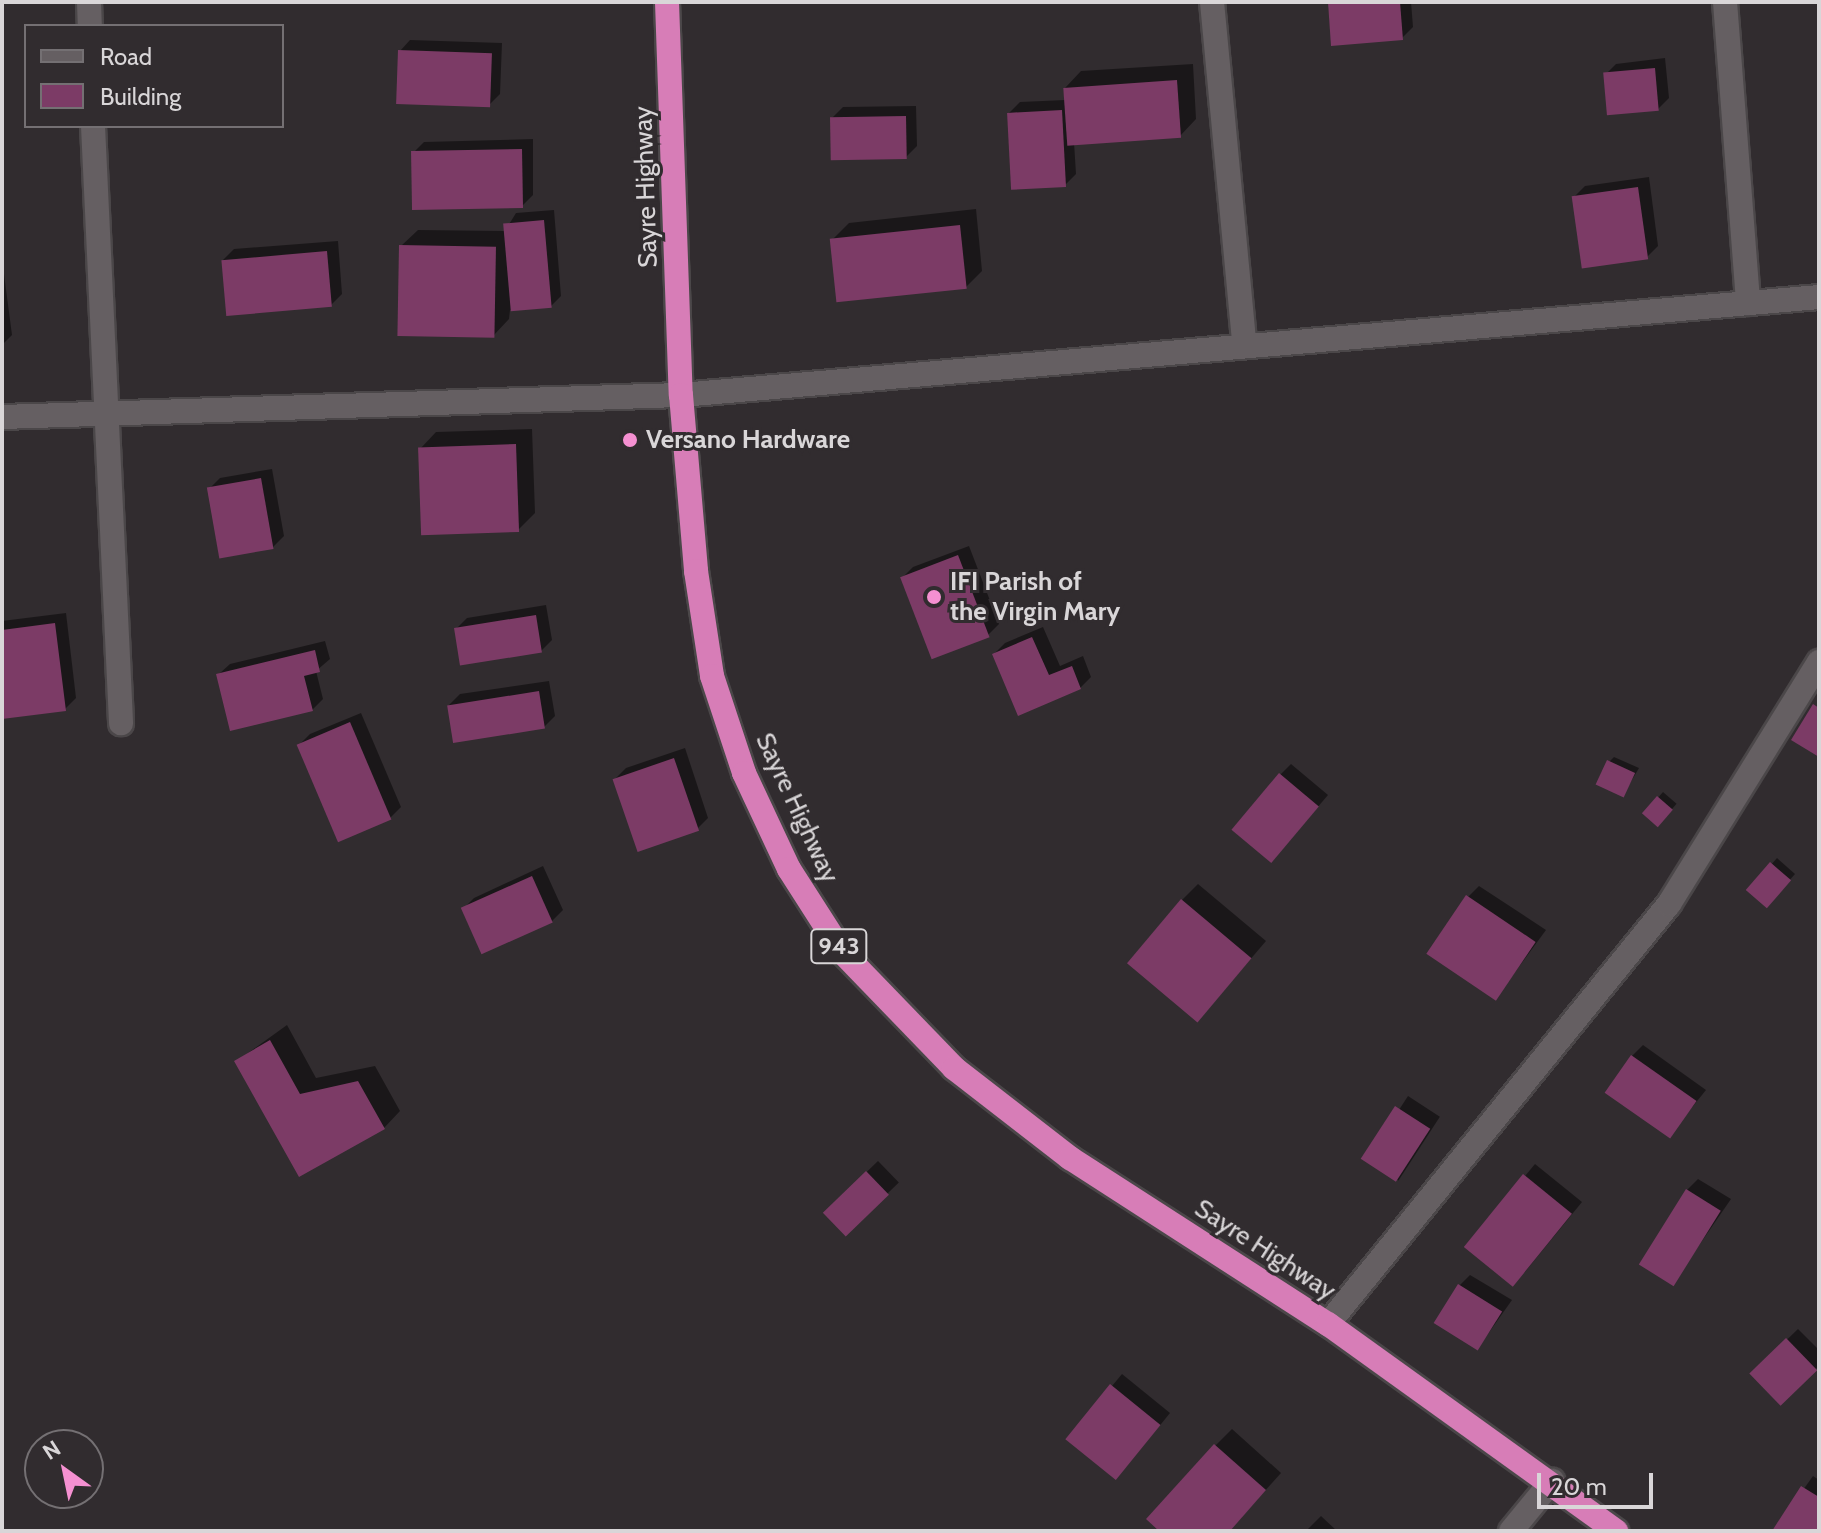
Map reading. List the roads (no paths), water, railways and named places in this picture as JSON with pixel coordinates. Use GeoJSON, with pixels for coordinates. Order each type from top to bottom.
{"type":"FeatureCollection","features":[{"type":"Feature","properties":{"kind":"highway","name":"Sayre Highway"},"geometry":{"type":"LineString","coordinates":[[667,2],[681,395],[696,571],[712,676],[744,773],[789,869],[842,952],[954,1068],[1059,1149],[1328,1324],[1552,1481],[1616,1531]]}},
{"type":"Feature","properties":{"kind":"street"},"geometry":{"type":"LineString","coordinates":[[89,2],[90,24]]}},
{"type":"Feature","properties":{"kind":"street"},"geometry":{"type":"LineString","coordinates":[[1212,2],[1244,343]]}},
{"type":"Feature","properties":{"kind":"street"},"geometry":{"type":"LineString","coordinates":[[1725,2],[1748,303]]}},
{"type":"Feature","properties":{"kind":"street"},"geometry":{"type":"LineString","coordinates":[[93,128],[103,412],[121,723]]}},
{"type":"Feature","properties":{"kind":"street"},"geometry":{"type":"LineString","coordinates":[[2,417],[681,395],[1244,343],[1819,297]]}},
{"type":"Feature","properties":{"kind":"street"},"geometry":{"type":"LineString","coordinates":[[1328,1324],[1669,904],[1819,662]]}},
{"type":"Feature","properties":{"kind":"street"},"geometry":{"type":"LineString","coordinates":[[1511,1531],[1552,1481]]}},
{"type":"Feature","properties":{"kind":"place","name":"Versano Hardware"},"geometry":{"type":"Point","coordinates":[630,440]}},
{"type":"Feature","properties":{"kind":"place","name":"IFI Parish of the Virgin Mary"},"geometry":{"type":"Point","coordinates":[934,597]}}]}
